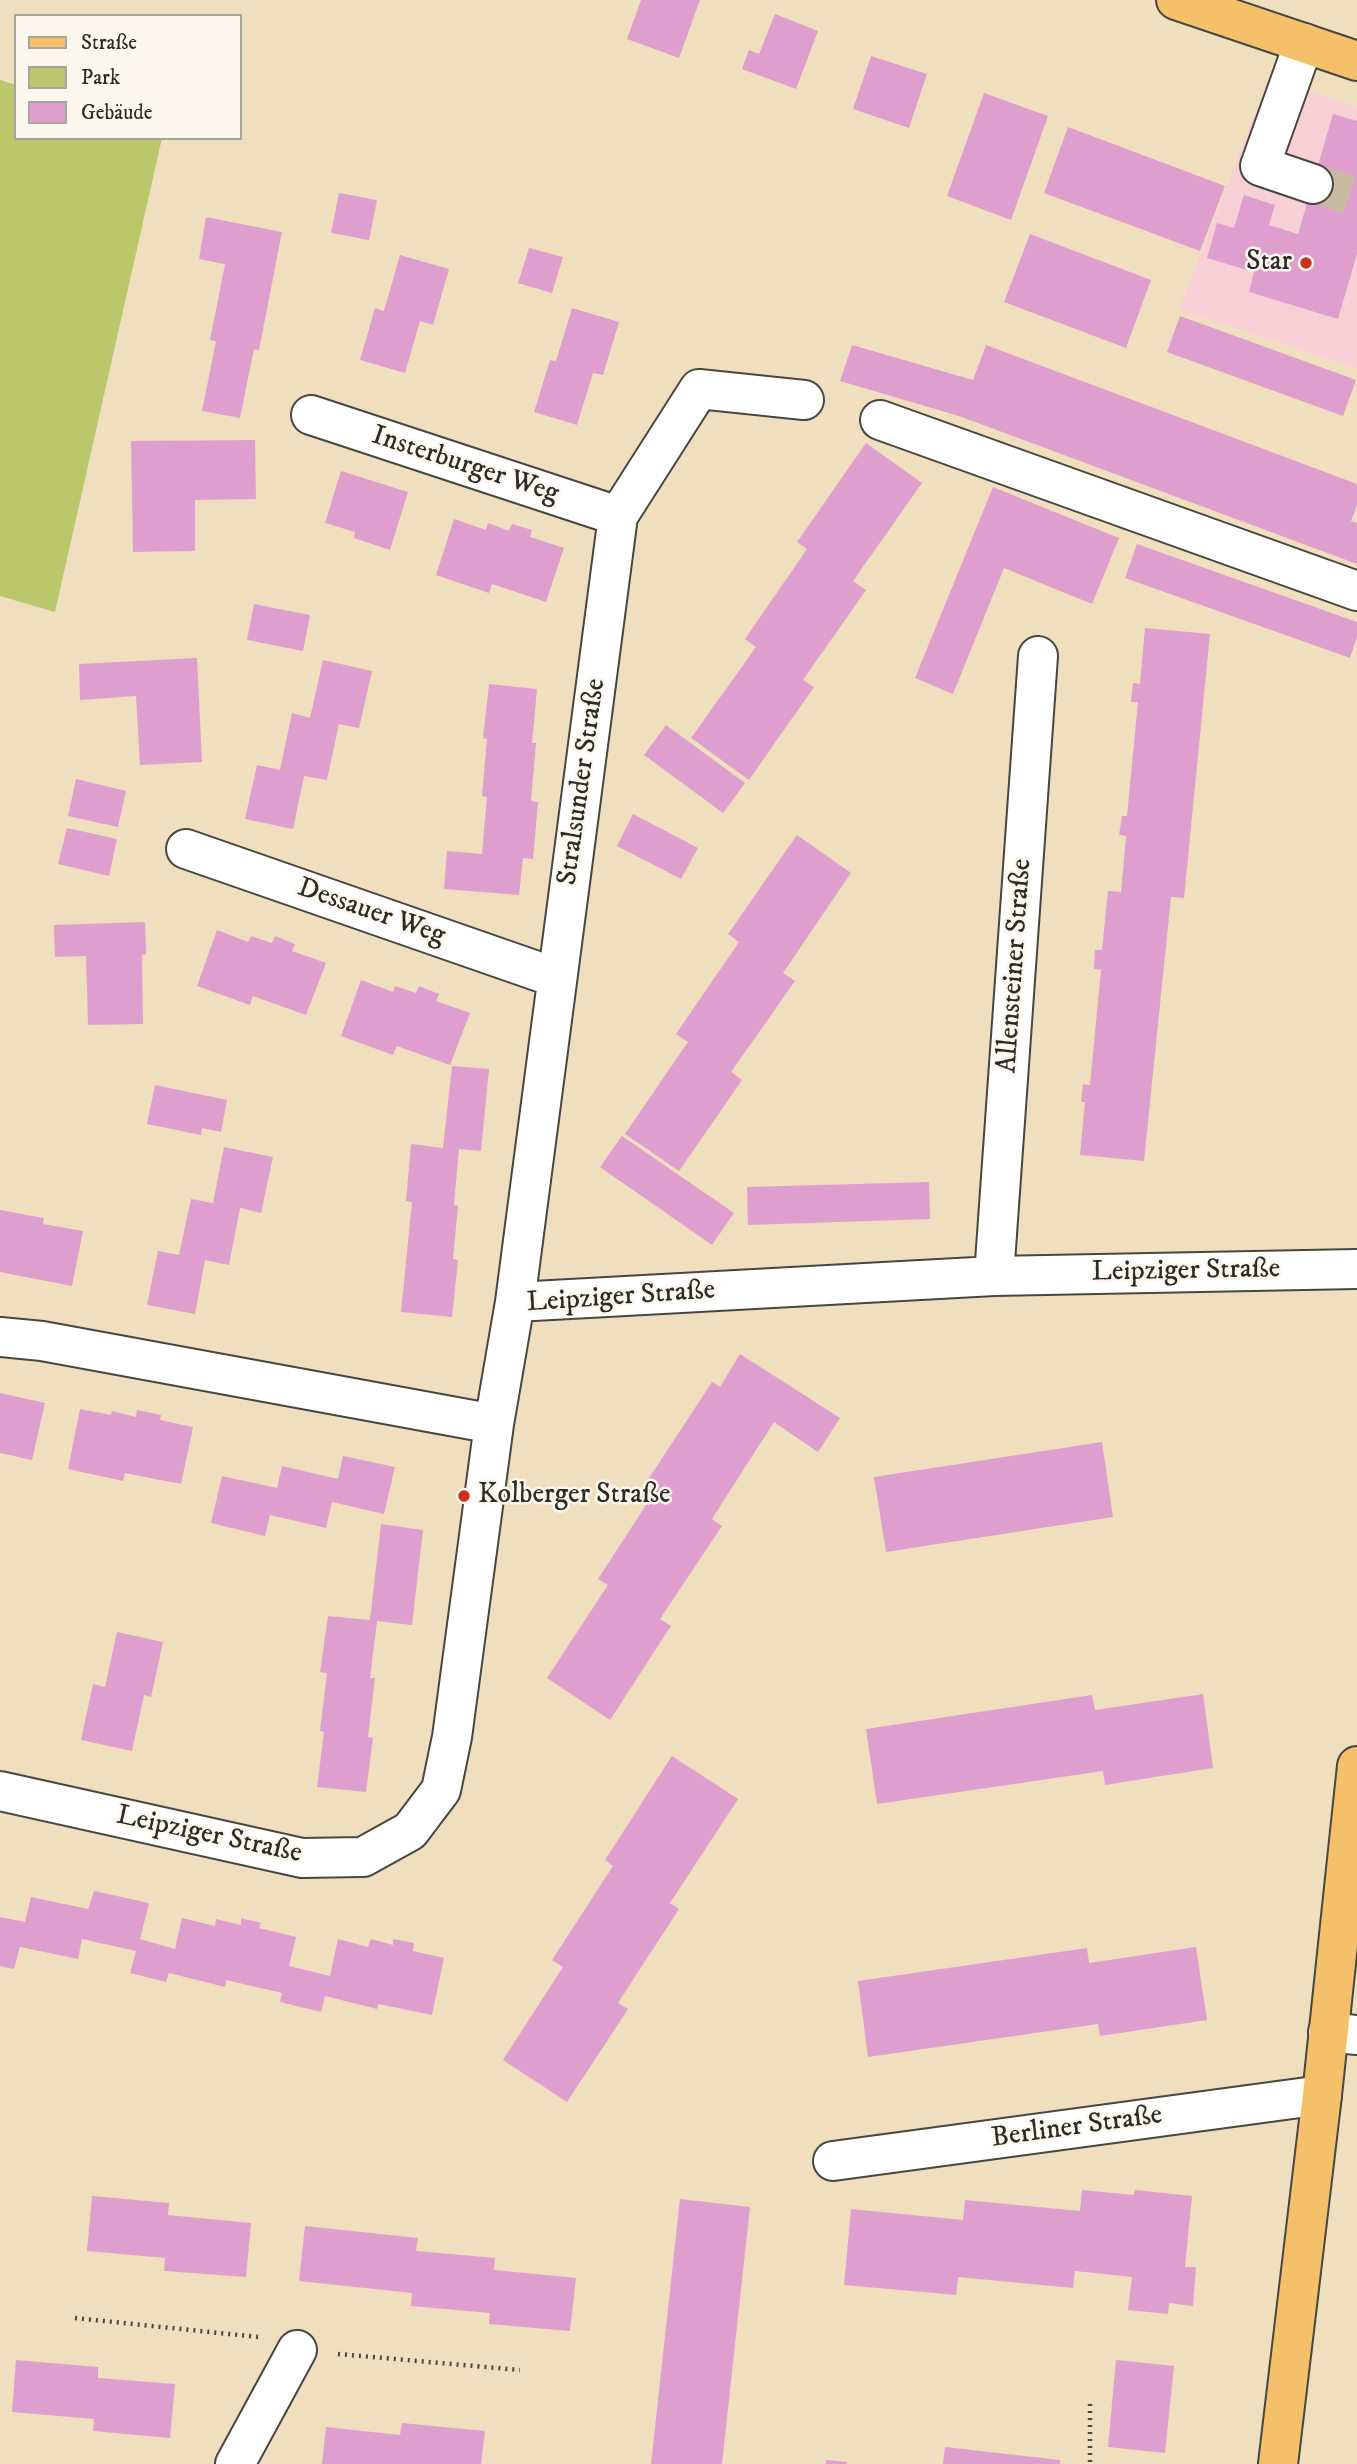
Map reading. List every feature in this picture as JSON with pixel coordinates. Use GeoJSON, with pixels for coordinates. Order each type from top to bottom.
{"type":"FeatureCollection","features":[{"type":"Feature","properties":{"kind":"main road"},"geometry":{"type":"LineString","coordinates":[[1176,0],[1357,61]]}},
{"type":"Feature","properties":{"kind":"main road"},"geometry":{"type":"LineString","coordinates":[[1278,2464],[1322,2095],[1343,2034],[1357,1766]]}},
{"type":"Feature","properties":{"kind":"street"},"geometry":{"type":"LineString","coordinates":[[1304,43],[1260,166],[1313,184]]}},
{"type":"Feature","properties":{"kind":"street","name":"Stralsunder Straße"},"geometry":{"type":"LineString","coordinates":[[515,1302],[618,516],[699,389],[804,400]]}},
{"type":"Feature","properties":{"kind":"street","name":"Insterburger Weg"},"geometry":{"type":"LineString","coordinates":[[311,415],[618,516]]}},
{"type":"Feature","properties":{"kind":"street"},"geometry":{"type":"LineString","coordinates":[[880,421],[1357,591]]}},
{"type":"Feature","properties":{"kind":"street","name":"Allensteiner Straße"},"geometry":{"type":"LineString","coordinates":[[994,1276],[1038,656]]}},
{"type":"Feature","properties":{"kind":"street","name":"Dessauer Weg"},"geometry":{"type":"LineString","coordinates":[[186,849],[557,978]]}},
{"type":"Feature","properties":{"kind":"street","name":"Leipziger Straße"},"geometry":{"type":"LineString","coordinates":[[0,1791],[302,1858],[363,1857],[410,1831],[442,1790],[456,1710],[494,1424],[515,1302],[994,1276],[1357,1269]]}},
{"type":"Feature","properties":{"kind":"street"},"geometry":{"type":"LineString","coordinates":[[0,1337],[42,1341],[494,1424]]}},
{"type":"Feature","properties":{"kind":"street","name":"Berliner Straße"},"geometry":{"type":"LineString","coordinates":[[833,2161],[1322,2095]]}},
{"type":"Feature","properties":{"kind":"street"},"geometry":{"type":"LineString","coordinates":[[234,2464],[297,2350]]}},
{"type":"Feature","properties":{"kind":"path"},"geometry":{"type":"LineString","coordinates":[[1090,2404],[1090,2464]]}},
{"type":"Feature","properties":{"kind":"shaded area"},"geometry":{"type":"Polygon","coordinates":[[[1269,78],[1357,107],[1357,369],[1179,310],[1269,78]]]}},
{"type":"Feature","properties":{"kind":"green space"},"geometry":{"type":"Polygon","coordinates":[[[0,80],[14,84],[14,140],[162,140],[55,612],[0,596],[0,80]]]}},
{"type":"Feature","properties":{"kind":"building"},"geometry":{"type":"Polygon","coordinates":[[[641,0],[700,0],[679,58],[627,39],[641,0]]]}},
{"type":"Feature","properties":{"kind":"building"},"geometry":{"type":"Polygon","coordinates":[[[775,14],[818,31],[796,89],[742,69],[749,50],[759,54],[775,14]]]}},
{"type":"Feature","properties":{"kind":"building"},"geometry":{"type":"Polygon","coordinates":[[[871,56],[927,74],[909,128],[853,109],[871,56]]]}},
{"type":"Feature","properties":{"kind":"building"},"geometry":{"type":"Polygon","coordinates":[[[984,93],[1048,116],[1011,220],[947,196],[984,93]]]}},
{"type":"Feature","properties":{"kind":"building"},"geometry":{"type":"Polygon","coordinates":[[[1333,114],[1357,121],[1357,254],[1338,319],[1249,292],[1254,272],[1207,258],[1217,223],[1234,228],[1244,195],[1275,205],[1269,225],[1298,234],[1333,114]]]}},
{"type":"Feature","properties":{"kind":"building"},"geometry":{"type":"Polygon","coordinates":[[[1068,127],[1225,186],[1200,251],[1044,193],[1068,127]]]}},
{"type":"Feature","properties":{"kind":"building"},"geometry":{"type":"Polygon","coordinates":[[[339,193],[377,200],[369,240],[331,233],[339,193]]]}},
{"type":"Feature","properties":{"kind":"building"},"geometry":{"type":"Polygon","coordinates":[[[206,217],[282,232],[259,350],[254,349],[240,418],[202,411],[216,341],[210,340],[225,264],[199,259],[206,217]]]}},
{"type":"Feature","properties":{"kind":"building"},"geometry":{"type":"Polygon","coordinates":[[[1030,234],[1151,280],[1126,348],[1004,302],[1030,234]]]}},
{"type":"Feature","properties":{"kind":"building"},"geometry":{"type":"Polygon","coordinates":[[[529,248],[563,257],[552,293],[518,283],[529,248]]]}},
{"type":"Feature","properties":{"kind":"building"},"geometry":{"type":"Polygon","coordinates":[[[400,255],[449,269],[433,325],[420,321],[405,373],[360,360],[375,308],[384,311],[400,255]]]}},
{"type":"Feature","properties":{"kind":"building"},"geometry":{"type":"Polygon","coordinates":[[[572,308],[619,322],[603,375],[593,373],[577,425],[534,412],[550,360],[556,361],[572,308]]]}},
{"type":"Feature","properties":{"kind":"building"},"geometry":{"type":"Polygon","coordinates":[[[1180,316],[1356,380],[1343,416],[1167,352],[1180,316]]]}},
{"type":"Feature","properties":{"kind":"building"},"geometry":{"type":"Polygon","coordinates":[[[852,345],[973,380],[986,345],[1357,484],[1357,506],[1351,521],[1357,523],[1357,564],[959,416],[840,381],[852,345]]]}},
{"type":"Feature","properties":{"kind":"building"},"geometry":{"type":"Polygon","coordinates":[[[255,440],[256,499],[195,500],[195,551],[133,552],[131,441],[255,440]]]}},
{"type":"Feature","properties":{"kind":"building"},"geometry":{"type":"Polygon","coordinates":[[[866,443],[922,483],[853,581],[866,590],[803,680],[814,687],[749,780],[691,738],[756,647],[745,639],[807,549],[797,542],[866,443]]]}},
{"type":"Feature","properties":{"kind":"building"},"geometry":{"type":"Polygon","coordinates":[[[341,471],[408,492],[390,550],[354,538],[355,532],[325,523],[341,471]]]}},
{"type":"Feature","properties":{"kind":"building"},"geometry":{"type":"Polygon","coordinates":[[[993,487],[1119,538],[1092,604],[1004,568],[953,694],[915,678],[993,487]]]}},
{"type":"Feature","properties":{"kind":"building"},"geometry":{"type":"Polygon","coordinates":[[[454,519],[486,530],[488,523],[509,531],[512,524],[532,530],[530,537],[564,548],[546,602],[492,584],[489,593],[436,575],[454,519]]]}},
{"type":"Feature","properties":{"kind":"building"},"geometry":{"type":"Polygon","coordinates":[[[1137,544],[1357,622],[1357,637],[1350,658],[1125,578],[1137,544]]]}},
{"type":"Feature","properties":{"kind":"building"},"geometry":{"type":"Polygon","coordinates":[[[254,604],[310,615],[303,651],[247,640],[254,604]]]}},
{"type":"Feature","properties":{"kind":"building"},"geometry":{"type":"Polygon","coordinates":[[[1145,628],[1210,634],[1184,898],[1171,897],[1144,1161],[1080,1155],[1085,1102],[1081,1102],[1083,1084],[1090,1085],[1101,970],[1094,969],[1095,950],[1102,950],[1108,891],[1121,892],[1126,836],[1119,835],[1122,816],[1127,816],[1138,702],[1131,702],[1132,691],[1133,683],[1140,684],[1145,628]]]}},
{"type":"Feature","properties":{"kind":"building"},"geometry":{"type":"Polygon","coordinates":[[[197,658],[202,762],[140,765],[136,696],[80,700],[79,664],[197,658]]]}},
{"type":"Feature","properties":{"kind":"building"},"geometry":{"type":"Polygon","coordinates":[[[323,660],[372,671],[359,728],[339,724],[327,780],[304,776],[293,829],[245,819],[257,765],[280,770],[292,713],[310,718],[323,660]]]}},
{"type":"Feature","properties":{"kind":"building"},"geometry":{"type":"Polygon","coordinates":[[[489,684],[537,689],[532,743],[536,743],[531,801],[538,802],[533,859],[523,858],[519,895],[444,889],[447,851],[482,854],[487,797],[482,796],[487,739],[483,738],[489,684]]]}},
{"type":"Feature","properties":{"kind":"building"},"geometry":{"type":"Polygon","coordinates":[[[666,725],[745,783],[723,813],[644,755],[666,725]]]}},
{"type":"Feature","properties":{"kind":"building"},"geometry":{"type":"Polygon","coordinates":[[[76,779],[126,791],[118,827],[68,816],[76,779]]]}},
{"type":"Feature","properties":{"kind":"building"},"geometry":{"type":"Polygon","coordinates":[[[633,814],[698,848],[681,879],[617,846],[633,814]]]}},
{"type":"Feature","properties":{"kind":"building"},"geometry":{"type":"Polygon","coordinates":[[[67,828],[117,839],[109,876],[58,864],[67,828]]]}},
{"type":"Feature","properties":{"kind":"building"},"geometry":{"type":"Polygon","coordinates":[[[797,835],[851,873],[783,973],[795,981],[731,1072],[742,1080],[679,1171],[625,1134],[688,1042],[676,1034],[739,942],[728,934],[797,835]]]}},
{"type":"Feature","properties":{"kind":"building"},"geometry":{"type":"Polygon","coordinates":[[[145,922],[146,954],[142,955],[143,1024],[88,1025],[86,956],[55,957],[54,925],[145,922]]]}},
{"type":"Feature","properties":{"kind":"building"},"geometry":{"type":"Polygon","coordinates":[[[217,930],[248,942],[251,936],[272,943],[275,936],[295,944],[292,951],[326,963],[306,1015],[253,996],[250,1005],[197,986],[217,930]]]}},
{"type":"Feature","properties":{"kind":"building"},"geometry":{"type":"Polygon","coordinates":[[[361,980],[393,992],[395,986],[416,993],[419,986],[439,994],[436,1001],[470,1013],[450,1065],[397,1046],[393,1055],[341,1036],[361,980]]]}},
{"type":"Feature","properties":{"kind":"building"},"geometry":{"type":"Polygon","coordinates":[[[452,1066],[489,1069],[481,1151],[459,1149],[454,1205],[458,1206],[453,1259],[458,1260],[452,1317],[401,1312],[412,1202],[406,1201],[411,1144],[443,1148],[452,1066]]]}},
{"type":"Feature","properties":{"kind":"building"},"geometry":{"type":"Polygon","coordinates":[[[155,1085],[227,1100],[221,1132],[202,1128],[201,1135],[147,1124],[155,1085]]]}},
{"type":"Feature","properties":{"kind":"building"},"geometry":{"type":"Polygon","coordinates":[[[622,1136],[734,1213],[712,1245],[600,1167],[622,1136]]]}},
{"type":"Feature","properties":{"kind":"building"},"geometry":{"type":"Polygon","coordinates":[[[224,1147],[273,1157],[261,1213],[240,1208],[229,1265],[205,1260],[195,1314],[147,1305],[158,1251],[179,1255],[191,1199],[213,1203],[224,1147]]]}},
{"type":"Feature","properties":{"kind":"building"},"geometry":{"type":"Polygon","coordinates":[[[929,1182],[930,1219],[748,1225],[747,1187],[929,1182]]]}},
{"type":"Feature","properties":{"kind":"building"},"geometry":{"type":"Polygon","coordinates":[[[0,1210],[44,1218],[43,1224],[83,1231],[72,1286],[0,1272],[0,1210]]]}},
{"type":"Feature","properties":{"kind":"building"},"geometry":{"type":"Polygon","coordinates":[[[740,1354],[840,1418],[818,1452],[774,1422],[712,1519],[722,1526],[660,1619],[671,1626],[610,1720],[547,1678],[608,1585],[598,1579],[659,1485],[649,1478],[712,1382],[720,1387],[740,1354]]]}},
{"type":"Feature","properties":{"kind":"building"},"geometry":{"type":"Polygon","coordinates":[[[0,1393],[45,1403],[32,1460],[0,1453],[0,1393]]]}},
{"type":"Feature","properties":{"kind":"building"},"geometry":{"type":"Polygon","coordinates":[[[80,1409],[111,1415],[112,1411],[136,1417],[137,1410],[161,1415],[160,1420],[193,1427],[181,1484],[125,1473],[123,1481],[68,1469],[80,1409]]]}},
{"type":"Feature","properties":{"kind":"building"},"geometry":{"type":"Polygon","coordinates":[[[1102,1442],[1113,1517],[886,1552],[874,1477],[1102,1442]]]}},
{"type":"Feature","properties":{"kind":"building"},"geometry":{"type":"Polygon","coordinates":[[[343,1456],[395,1467],[384,1514],[332,1502],[326,1528],[270,1515],[265,1536],[211,1523],[222,1476],[277,1488],[282,1466],[338,1479],[343,1456]]]}},
{"type":"Feature","properties":{"kind":"building"},"geometry":{"type":"Polygon","coordinates":[[[381,1524],[423,1530],[412,1625],[377,1621],[370,1678],[375,1678],[368,1737],[373,1738],[366,1792],[317,1787],[324,1732],[320,1731],[327,1673],[320,1672],[328,1616],[370,1620],[381,1524]]]}},
{"type":"Feature","properties":{"kind":"building"},"geometry":{"type":"Polygon","coordinates":[[[117,1632],[163,1642],[151,1697],[144,1695],[132,1751],[81,1740],[93,1684],[105,1687],[117,1632]]]}},
{"type":"Feature","properties":{"kind":"building"},"geometry":{"type":"Polygon","coordinates":[[[1203,1694],[1213,1768],[1105,1785],[1103,1771],[877,1804],[866,1729],[1092,1695],[1095,1710],[1203,1694]]]}},
{"type":"Feature","properties":{"kind":"building"},"geometry":{"type":"Polygon","coordinates":[[[672,1756],[738,1799],[670,1903],[679,1909],[618,2003],[628,2009],[567,2102],[503,2060],[563,1967],[552,1960],[613,1866],[605,1860],[672,1756]]]}},
{"type":"Feature","properties":{"kind":"building"},"geometry":{"type":"Polygon","coordinates":[[[94,1891],[149,1903],[140,1939],[175,1949],[182,1918],[215,1926],[216,1919],[241,1925],[241,1918],[261,1923],[259,1928],[296,1937],[289,1966],[330,1976],[338,1939],[368,1947],[371,1939],[393,1945],[393,1939],[414,1943],[413,1951],[444,1958],[432,2015],[378,2004],[377,2009],[325,1996],[321,2012],[280,2002],[282,1993],[226,1980],[225,1987],[169,1973],[166,1982],[130,1973],[136,1951],[82,1939],[78,1959],[20,1947],[14,1969],[0,1966],[0,1917],[25,1922],[31,1897],[88,1909],[94,1891]]]}},
{"type":"Feature","properties":{"kind":"building"},"geometry":{"type":"Polygon","coordinates":[[[1196,1947],[1207,2020],[1100,2036],[1098,2024],[868,2057],[858,1981],[1087,1948],[1089,1963],[1196,1947]]]}},
{"type":"Feature","properties":{"kind":"building"},"geometry":{"type":"Polygon","coordinates":[[[1082,2190],[1134,2195],[1135,2190],[1192,2196],[1185,2267],[1196,2267],[1193,2306],[1169,2303],[1168,2314],[1128,2310],[1132,2277],[1075,2271],[1073,2288],[958,2277],[956,2295],[844,2285],[851,2209],[963,2220],[965,2200],[1080,2211],[1082,2190]]]}},
{"type":"Feature","properties":{"kind":"building"},"geometry":{"type":"Polygon","coordinates":[[[92,2196],[169,2203],[168,2215],[251,2223],[246,2277],[164,2271],[165,2258],[87,2251],[92,2196]]]}},
{"type":"Feature","properties":{"kind":"building"},"geometry":{"type":"Polygon","coordinates":[[[680,2199],[750,2207],[722,2464],[651,2464],[680,2199]]]}},
{"type":"Feature","properties":{"kind":"building"},"geometry":{"type":"Polygon","coordinates":[[[305,2226],[418,2238],[416,2251],[495,2258],[494,2270],[576,2278],[570,2331],[489,2324],[490,2313],[411,2306],[412,2293],[299,2281],[305,2226]]]}},
{"type":"Feature","properties":{"kind":"building"},"geometry":{"type":"Polygon","coordinates":[[[16,2360],[98,2367],[98,2378],[175,2384],[170,2438],[93,2431],[94,2419],[12,2412],[16,2360]]]}},
{"type":"Feature","properties":{"kind":"building"},"geometry":{"type":"Polygon","coordinates":[[[1116,2360],[1174,2366],[1165,2453],[1108,2447],[1116,2360]]]}},
{"type":"Feature","properties":{"kind":"building"},"geometry":{"type":"Polygon","coordinates":[[[402,2423],[485,2431],[481,2464],[322,2464],[326,2427],[400,2435],[402,2423]]]}},
{"type":"Feature","properties":{"kind":"building"},"geometry":{"type":"Polygon","coordinates":[[[945,2447],[1060,2460],[1060,2464],[943,2464],[945,2447]]]}},
{"type":"Feature","properties":{"kind":"building"},"geometry":{"type":"Polygon","coordinates":[[[826,2460],[847,2462],[847,2464],[826,2464],[826,2460]]]}},
{"type":"Feature","properties":{"kind":"tunnel"},"geometry":{"type":"LineString","coordinates":[[1313,184],[1357,197]]}},
{"type":"Feature","properties":{"kind":"place","name":"Star"},"geometry":{"type":"Point","coordinates":[1306,263]}},
{"type":"Feature","properties":{"kind":"place","name":"Kolberger Straße"},"geometry":{"type":"Point","coordinates":[464,1496]}}]}
